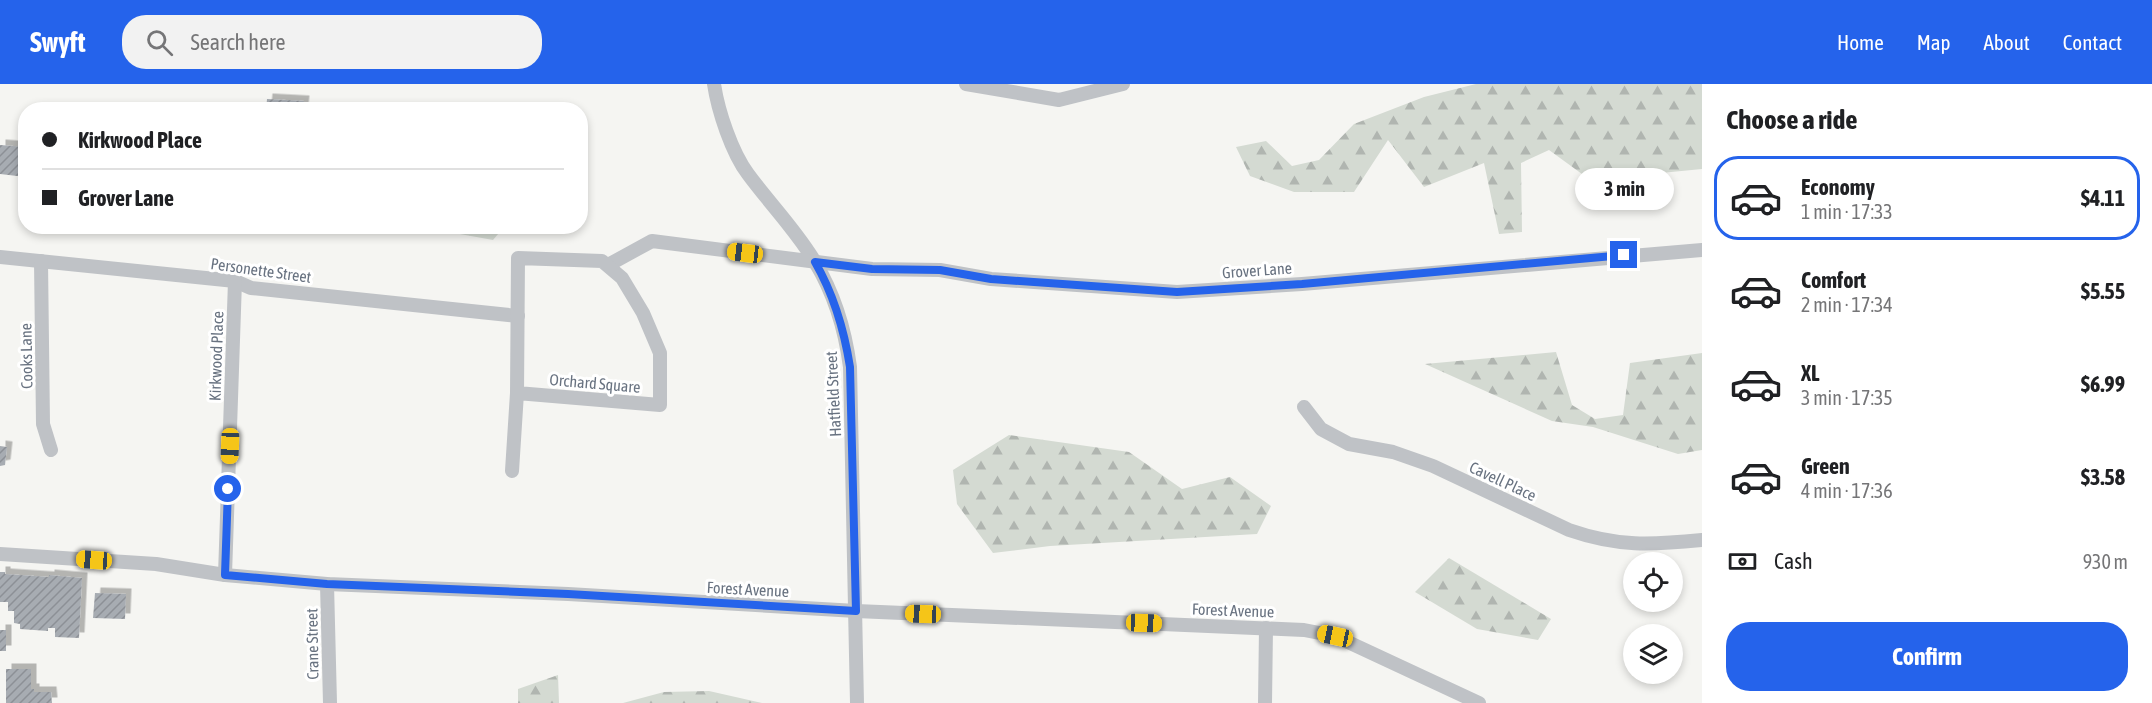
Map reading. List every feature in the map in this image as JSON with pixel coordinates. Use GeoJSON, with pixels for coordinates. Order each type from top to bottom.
{"type":"FeatureCollection","features":[{"type":"Feature","properties":{"kind":"street","name":"Hatfield Street"},"geometry":{"type":"LineString","coordinates":[[714,84],[724,125],[746,172],[815,262],[835,302],[847,345],[850,367],[857,703]]}},
{"type":"Feature","properties":{"kind":"street"},"geometry":{"type":"LineString","coordinates":[[966,84],[1059,100],[1123,84]]}},
{"type":"Feature","properties":{"kind":"street"},"geometry":{"type":"LineString","coordinates":[[512,471],[517,393],[518,258],[602,261],[608,265],[652,241],[815,262]]}},
{"type":"Feature","properties":{"kind":"street","name":"Grover Lane"},"geometry":{"type":"LineString","coordinates":[[815,262],[872,269],[940,270],[991,279],[1177,292],[1314,283],[1702,250]]}},
{"type":"Feature","properties":{"kind":"street","name":"Personette Street"},"geometry":{"type":"LineString","coordinates":[[0,257],[235,281],[251,288],[518,316]]}},
{"type":"Feature","properties":{"kind":"street","name":"Cooks Lane"},"geometry":{"type":"LineString","coordinates":[[41,261],[44,424],[51,450]]}},
{"type":"Feature","properties":{"kind":"street","name":"Orchard Square"},"geometry":{"type":"LineString","coordinates":[[517,393],[660,405],[660,354],[643,313],[622,278],[608,265]]}},
{"type":"Feature","properties":{"kind":"street","name":"Kirkwood Place"},"geometry":{"type":"LineString","coordinates":[[225,575],[235,281]]}},
{"type":"Feature","properties":{"kind":"street","name":"Cavell Place"},"geometry":{"type":"LineString","coordinates":[[1304,407],[1321,429],[1349,444],[1413,458],[1569,530],[1637,545],[1702,540]]}},
{"type":"Feature","properties":{"kind":"street","name":"Forest Avenue"},"geometry":{"type":"LineString","coordinates":[[0,554],[156,564],[225,575],[327,584],[568,594],[856,611],[1304,630],[1335,636],[1479,703]]}},
{"type":"Feature","properties":{"kind":"street","name":"Crane Street"},"geometry":{"type":"LineString","coordinates":[[327,584],[330,703]]}},
{"type":"Feature","properties":{"kind":"street"},"geometry":{"type":"LineString","coordinates":[[1265,703],[1266,628]]}},
{"type":"Feature","properties":{"kind":"green space"},"geometry":{"type":"Polygon","coordinates":[[[1476,84],[1702,84],[1702,169],[1620,177],[1582,174],[1549,150],[1521,163],[1522,232],[1499,234],[1484,163],[1424,187],[1388,140],[1354,192],[1294,192],[1250,176],[1236,147],[1266,141],[1292,166],[1319,160],[1354,124],[1424,97],[1476,84]]]}},
{"type":"Feature","properties":{"kind":"green space"},"geometry":{"type":"Polygon","coordinates":[[[460,234],[498,234],[493,240],[460,234]]]}},
{"type":"Feature","properties":{"kind":"green space"},"geometry":{"type":"Polygon","coordinates":[[[1556,352],[1572,405],[1595,419],[1623,415],[1630,363],[1702,353],[1702,450],[1678,454],[1593,427],[1552,421],[1425,364],[1556,352]]]}},
{"type":"Feature","properties":{"kind":"green space"},"geometry":{"type":"Polygon","coordinates":[[[1009,435],[1129,452],[1182,489],[1230,477],[1271,506],[1257,534],[1050,546],[993,553],[957,504],[953,470],[1009,435]]]}},
{"type":"Feature","properties":{"kind":"green space"},"geometry":{"type":"Polygon","coordinates":[[[1449,558],[1551,619],[1538,640],[1477,629],[1415,592],[1449,558]]]}},
{"type":"Feature","properties":{"kind":"green space"},"geometry":{"type":"Polygon","coordinates":[[[558,675],[559,703],[518,703],[518,689],[558,675]]]}},
{"type":"Feature","properties":{"kind":"green space"},"geometry":{"type":"Polygon","coordinates":[[[709,691],[762,703],[623,703],[664,692],[709,691]]]}},
{"type":"Feature","properties":{"kind":"building"},"geometry":{"type":"Polygon","coordinates":[[[267,99],[304,101],[304,102],[267,102],[267,99]]]}},
{"type":"Feature","properties":{"kind":"building"},"geometry":{"type":"Polygon","coordinates":[[[0,145],[18,146],[18,176],[0,174],[0,145]]]}},
{"type":"Feature","properties":{"kind":"building"},"geometry":{"type":"Polygon","coordinates":[[[0,446],[7,447],[5,465],[0,466],[0,446]]]}},
{"type":"Feature","properties":{"kind":"building"},"geometry":{"type":"Polygon","coordinates":[[[0,572],[82,578],[79,638],[55,637],[55,628],[48,628],[48,631],[20,629],[20,624],[14,623],[14,611],[8,611],[8,602],[0,602],[0,572]]]}},
{"type":"Feature","properties":{"kind":"building"},"geometry":{"type":"Polygon","coordinates":[[[95,593],[126,594],[125,619],[93,618],[95,593]]]}},
{"type":"Feature","properties":{"kind":"building"},"geometry":{"type":"Polygon","coordinates":[[[0,630],[6,630],[6,651],[0,651],[0,630]]]}},
{"type":"Feature","properties":{"kind":"building"},"geometry":{"type":"Polygon","coordinates":[[[6,669],[31,669],[31,689],[34,689],[34,692],[51,692],[52,703],[6,703],[6,669]]]}},
{"type":"Feature","properties":{"kind":"route"},"geometry":{"type":"LineString","coordinates":[[228,489],[225,575],[327,584],[568,594],[856,611],[850,367],[842,323],[835,302],[815,262],[872,269],[940,270],[991,279],[1177,292],[1302,284],[1624,255]]}}]}
